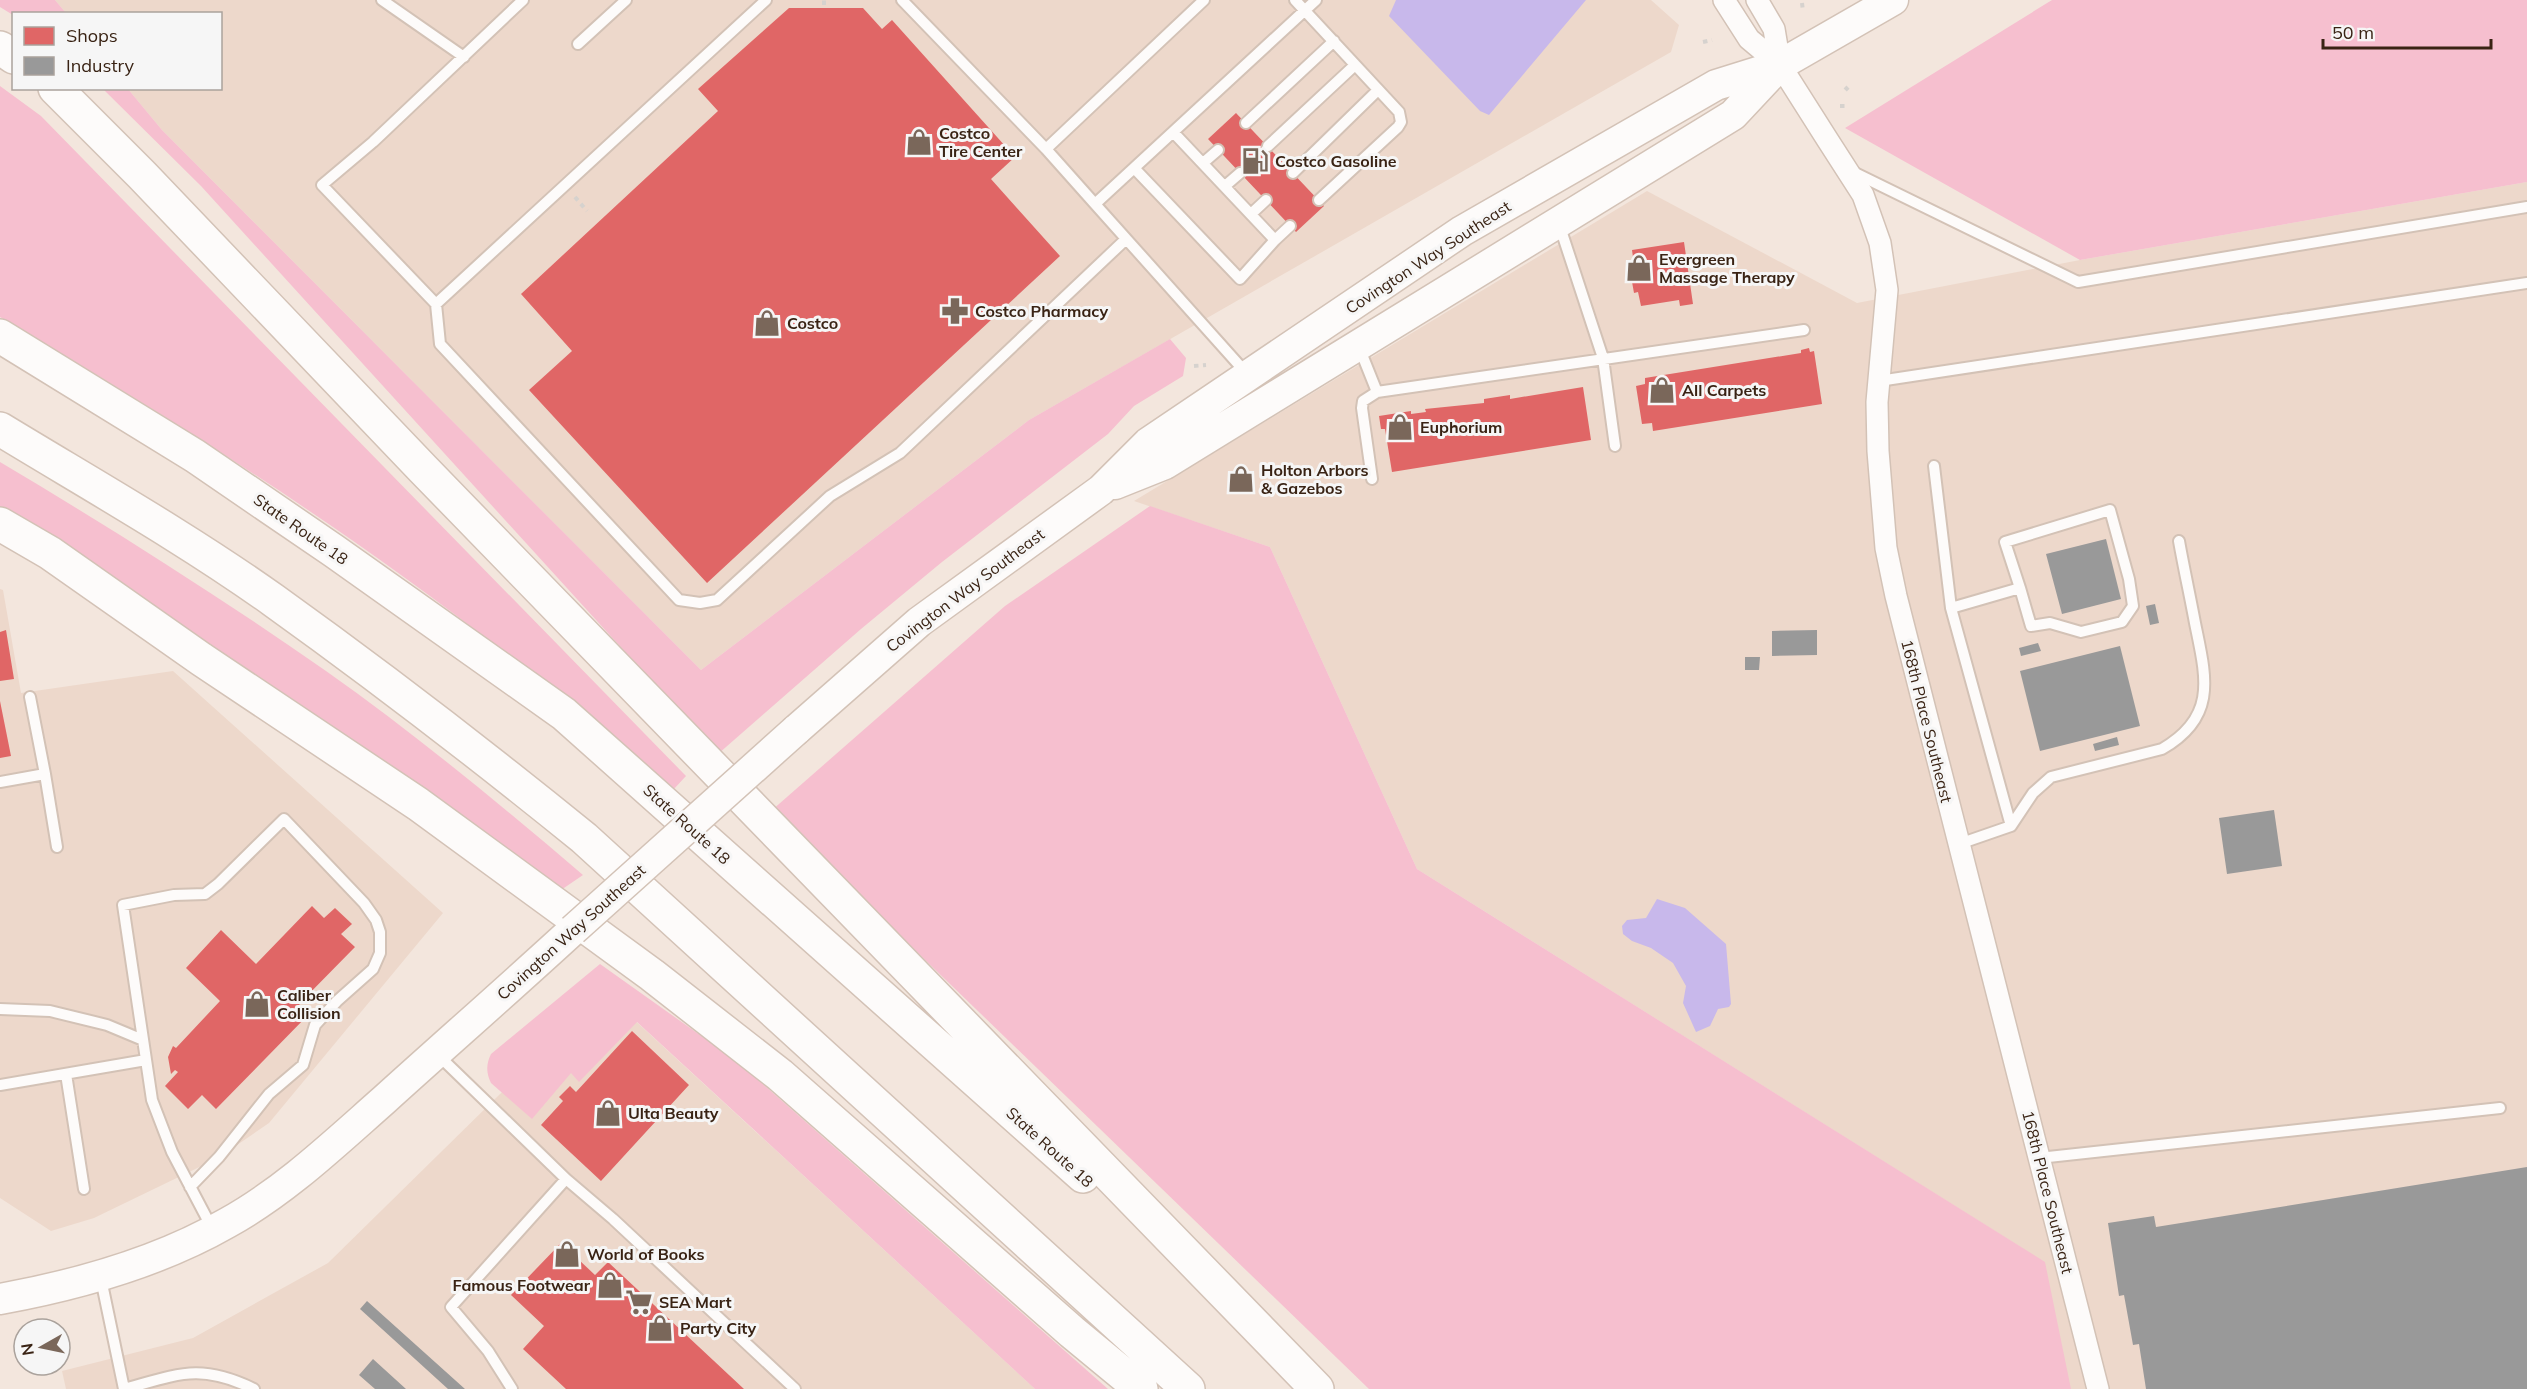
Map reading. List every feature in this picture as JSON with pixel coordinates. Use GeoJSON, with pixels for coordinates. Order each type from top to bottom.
{"type":"FeatureCollection","features":[{"type":"Feature","properties":{"kind":"highway"},"geometry":{"type":"LineString","coordinates":[[57,90],[142,175],[423,469],[1315,1389]]}},
{"type":"Feature","properties":{"kind":"highway","name":"State Route 18"},"geometry":{"type":"LineString","coordinates":[[0,336],[195,456],[564,714],[1096,1189],[1315,1389]]}},
{"type":"Feature","properties":{"kind":"highway"},"geometry":{"type":"LineString","coordinates":[[0,429],[133,508],[272,600],[496,766],[584,838],[1188,1389]]}},
{"type":"Feature","properties":{"kind":"highway"},"geometry":{"type":"LineString","coordinates":[[0,524],[50,553],[201,659],[418,804],[652,975],[780,1075],[1072,1332],[1141,1389]]}},
{"type":"Feature","properties":{"kind":"street","name":"168th Place Southeast"},"geometry":{"type":"LineString","coordinates":[[1724,0],[1749,39],[1780,65],[1863,195],[1873,219],[1885,268],[1887,311],[1879,381],[1878,451],[1887,548],[1896,596],[2098,1389]]}},
{"type":"Feature","properties":{"kind":"street","name":"168th Place Southeast"},"geometry":{"type":"LineString","coordinates":[[1757,0],[1774,29],[1780,65]]}},
{"type":"Feature","properties":{"kind":"street","name":"Covington Way Southeast"},"geometry":{"type":"LineString","coordinates":[[0,1299],[52,1289],[157,1255],[228,1223],[302,1173],[795,730],[919,622],[1101,489],[1148,443],[1462,231],[1716,85],[1780,65],[1893,0]]}},
{"type":"Feature","properties":{"kind":"street","name":"Covington Way Southeast"},"geometry":{"type":"LineString","coordinates":[[1101,489],[1164,464],[1732,115],[1780,65]]}},
{"type":"Feature","properties":{"kind":"street"},"geometry":{"type":"LineString","coordinates":[[1358,345],[1351,338],[1351,323],[1413,281],[1462,231]]}},
{"type":"Feature","properties":{"kind":"lane"},"geometry":{"type":"LineString","coordinates":[[382,0],[464,57]]}},
{"type":"Feature","properties":{"kind":"lane"},"geometry":{"type":"LineString","coordinates":[[523,0],[373,142],[322,185],[436,304],[440,344],[679,600],[700,603],[717,600],[830,496],[900,453],[1125,240]]}},
{"type":"Feature","properties":{"kind":"lane"},"geometry":{"type":"LineString","coordinates":[[578,44],[626,0]]}},
{"type":"Feature","properties":{"kind":"lane"},"geometry":{"type":"LineString","coordinates":[[436,304],[766,0]]}},
{"type":"Feature","properties":{"kind":"lane"},"geometry":{"type":"LineString","coordinates":[[902,0],[1046,149],[1248,375]]}},
{"type":"Feature","properties":{"kind":"lane"},"geometry":{"type":"LineString","coordinates":[[1046,149],[1204,0]]}},
{"type":"Feature","properties":{"kind":"lane"},"geometry":{"type":"LineString","coordinates":[[1295,0],[1399,112],[1401,122],[1398,128],[1319,200]]}},
{"type":"Feature","properties":{"kind":"lane"},"geometry":{"type":"LineString","coordinates":[[1095,204],[1316,0]]}},
{"type":"Feature","properties":{"kind":"lane"},"geometry":{"type":"LineString","coordinates":[[1246,123],[1334,41]]}},
{"type":"Feature","properties":{"kind":"lane"},"geometry":{"type":"LineString","coordinates":[[1268,146],[1355,65]]}},
{"type":"Feature","properties":{"kind":"lane"},"geometry":{"type":"LineString","coordinates":[[1293,173],[1378,90]]}},
{"type":"Feature","properties":{"kind":"lane"},"geometry":{"type":"LineString","coordinates":[[1173,132],[1275,240]]}},
{"type":"Feature","properties":{"kind":"lane"},"geometry":{"type":"LineString","coordinates":[[1203,163],[1218,150]]}},
{"type":"Feature","properties":{"kind":"lane"},"geometry":{"type":"LineString","coordinates":[[1134,168],[1240,279],[1290,226]]}},
{"type":"Feature","properties":{"kind":"lane"},"geometry":{"type":"LineString","coordinates":[[1846,168],[2078,282],[2527,207]]}},
{"type":"Feature","properties":{"kind":"lane"},"geometry":{"type":"LineString","coordinates":[[1225,186],[1240,173]]}},
{"type":"Feature","properties":{"kind":"lane"},"geometry":{"type":"LineString","coordinates":[[1251,214],[1266,200]]}},
{"type":"Feature","properties":{"kind":"lane"},"geometry":{"type":"LineString","coordinates":[[1558,222],[1604,358],[1616,446]]}},
{"type":"Feature","properties":{"kind":"lane"},"geometry":{"type":"LineString","coordinates":[[1879,381],[2527,283]]}},
{"type":"Feature","properties":{"kind":"lane"},"geometry":{"type":"LineString","coordinates":[[1372,479],[1362,408],[1363,401],[1377,392],[1804,330]]}},
{"type":"Feature","properties":{"kind":"lane"},"geometry":{"type":"LineString","coordinates":[[1358,345],[1377,392]]}},
{"type":"Feature","properties":{"kind":"lane"},"geometry":{"type":"LineString","coordinates":[[1934,466],[1951,608],[2011,826]]}},
{"type":"Feature","properties":{"kind":"lane"},"geometry":{"type":"LineString","coordinates":[[2110,510],[2129,579],[2133,606],[2122,622],[2081,632],[2050,623],[2031,626],[2020,588],[2005,542],[2110,510]]}},
{"type":"Feature","properties":{"kind":"lane"},"geometry":{"type":"LineString","coordinates":[[1959,844],[2011,826],[2033,793],[2051,777],[2162,749],[2175,742],[2195,721],[2204,698],[2206,674],[2179,541]]}},
{"type":"Feature","properties":{"kind":"lane"},"geometry":{"type":"LineString","coordinates":[[1951,608],[2020,588]]}},
{"type":"Feature","properties":{"kind":"lane"},"geometry":{"type":"LineString","coordinates":[[30,697],[57,847]]}},
{"type":"Feature","properties":{"kind":"lane"},"geometry":{"type":"LineString","coordinates":[[0,782],[45,774]]}},
{"type":"Feature","properties":{"kind":"lane"},"geometry":{"type":"LineString","coordinates":[[190,1187],[219,1157],[269,1094],[303,1065],[315,1025],[336,1001],[373,969],[381,944],[376,920],[364,903],[284,819],[205,894],[174,895],[123,905],[152,1100],[172,1152],[190,1187],[213,1230]]}},
{"type":"Feature","properties":{"kind":"lane"},"geometry":{"type":"LineString","coordinates":[[0,1009],[50,1011],[107,1025],[143,1040]]}},
{"type":"Feature","properties":{"kind":"lane"},"geometry":{"type":"LineString","coordinates":[[437,1053],[566,1179],[614,1219],[795,1389]]}},
{"type":"Feature","properties":{"kind":"lane"},"geometry":{"type":"LineString","coordinates":[[0,1085],[146,1060]]}},
{"type":"Feature","properties":{"kind":"lane"},"geometry":{"type":"LineString","coordinates":[[66,1074],[84,1189]]}},
{"type":"Feature","properties":{"kind":"lane"},"geometry":{"type":"LineString","coordinates":[[2039,1158],[2500,1108]]}},
{"type":"Feature","properties":{"kind":"lane"},"geometry":{"type":"LineString","coordinates":[[512,1389],[488,1351],[451,1307],[566,1179]]}},
{"type":"Feature","properties":{"kind":"lane"},"geometry":{"type":"LineString","coordinates":[[100,1275],[124,1389],[186,1372],[206,1373],[232,1379],[254,1389]]}},
{"type":"Feature","properties":{"kind":"path"},"geometry":{"type":"LineString","coordinates":[[1802,3],[1803,10]]}},
{"type":"Feature","properties":{"kind":"path"},"geometry":{"type":"LineString","coordinates":[[1703,42],[1712,40]]}},
{"type":"Feature","properties":{"kind":"path"},"geometry":{"type":"LineString","coordinates":[[1845,87],[1850,91]]}},
{"type":"Feature","properties":{"kind":"path"},"geometry":{"type":"LineString","coordinates":[[1840,106],[1846,105]]}},
{"type":"Feature","properties":{"kind":"path"},"geometry":{"type":"LineString","coordinates":[[574,197],[587,211]]}},
{"type":"Feature","properties":{"kind":"path"},"geometry":{"type":"LineString","coordinates":[[1194,366],[1206,365]]}},
{"type":"Feature","properties":{"kind":"shaded area"},"geometry":{"type":"Polygon","coordinates":[[[0,0],[55,0],[65,12],[12,12],[12,14],[0,7],[0,0]]]}},
{"type":"Feature","properties":{"kind":"shaded area"},"geometry":{"type":"Polygon","coordinates":[[[55,0],[1651,0],[1679,25],[1671,52],[1029,420],[701,670],[162,130],[129,90],[222,90],[222,12],[65,12],[55,0]]]}},
{"type":"Feature","properties":{"kind":"shaded area"},"geometry":{"type":"Polygon","coordinates":[[[1396,0],[1586,0],[1489,115],[1480,111],[1389,16],[1396,0]]]}},
{"type":"Feature","properties":{"kind":"shaded area"},"geometry":{"type":"Polygon","coordinates":[[[2052,0],[2527,0],[2527,182],[2080,260],[1845,128],[2052,0]]]}},
{"type":"Feature","properties":{"kind":"shaded area"},"geometry":{"type":"Polygon","coordinates":[[[0,86],[41,116],[686,776],[673,790],[523,667],[381,560],[192,434],[0,317],[0,86]]]}},
{"type":"Feature","properties":{"kind":"shaded area"},"geometry":{"type":"Polygon","coordinates":[[[104,90],[129,90],[162,130],[701,670],[1029,420],[1170,339],[1186,358],[1183,376],[1134,406],[1108,434],[942,562],[861,629],[718,754],[201,186],[104,90]]]}},
{"type":"Feature","properties":{"kind":"shaded area"},"geometry":{"type":"Polygon","coordinates":[[[2527,182],[2527,1389],[2058,1389],[2022,1248],[1417,869],[1270,547],[1134,501],[1647,191],[1857,303],[2080,260],[2527,182]]]}},
{"type":"Feature","properties":{"kind":"shaded area"},"geometry":{"type":"Polygon","coordinates":[[[0,462],[165,564],[326,671],[457,770],[583,875],[561,890],[0,511],[0,462]]]}},
{"type":"Feature","properties":{"kind":"shaded area"},"geometry":{"type":"Polygon","coordinates":[[[1150,506],[1270,547],[1417,869],[2045,1262],[2071,1389],[1369,1389],[771,811],[1005,606],[1150,506]]]}},
{"type":"Feature","properties":{"kind":"shaded area"},"geometry":{"type":"Polygon","coordinates":[[[0,589],[3,590],[21,693],[173,671],[443,913],[269,1123],[218,1158],[94,1218],[51,1231],[0,1198],[0,589]]]}},
{"type":"Feature","properties":{"kind":"shaded area"},"geometry":{"type":"Polygon","coordinates":[[[1657,899],[1685,908],[1726,944],[1731,1004],[1729,1007],[1718,1009],[1710,1026],[1696,1032],[1683,1003],[1686,986],[1673,963],[1651,948],[1632,941],[1623,934],[1622,926],[1627,920],[1646,918],[1657,899]]]}},
{"type":"Feature","properties":{"kind":"shaded area"},"geometry":{"type":"Polygon","coordinates":[[[600,964],[738,1062],[1108,1389],[1035,1389],[637,1022],[579,1082],[571,1073],[532,1119],[491,1083],[487,1068],[489,1058],[600,964]]]}},
{"type":"Feature","properties":{"kind":"shaded area"},"geometry":{"type":"Polygon","coordinates":[[[604,992],[1035,1389],[66,1389],[63,1377],[72,1377],[72,1368],[193,1338],[328,1263],[604,992]]]}},
{"type":"Feature","properties":{"kind":"building: Shops","name":"Costco"},"geometry":{"type":"Polygon","coordinates":[[[789,8],[863,8],[882,29],[892,20],[1015,157],[991,179],[1060,256],[707,583],[529,390],[572,351],[521,294],[718,111],[698,89],[789,8]]]}},
{"type":"Feature","properties":{"kind":"building: Shops","name":"Costco Gasoline"},"geometry":{"type":"Polygon","coordinates":[[[1236,113],[1324,206],[1296,232],[1208,139],[1236,113]]]}},
{"type":"Feature","properties":{"kind":"building: Shops"},"geometry":{"type":"Polygon","coordinates":[[[1684,242],[1693,304],[1680,306],[1679,300],[1641,306],[1638,292],[1634,293],[1629,265],[1634,264],[1632,250],[1684,242]]]}},
{"type":"Feature","properties":{"kind":"building: Shops"},"geometry":{"type":"Polygon","coordinates":[[[1809,348],[1810,352],[1814,351],[1822,404],[1653,431],[1652,423],[1642,424],[1636,386],[1645,384],[1645,378],[1801,353],[1801,350],[1809,348]]]}},
{"type":"Feature","properties":{"kind":"building: Shops"},"geometry":{"type":"Polygon","coordinates":[[[1583,387],[1591,440],[1392,472],[1385,429],[1381,429],[1379,416],[1411,411],[1411,414],[1426,412],[1425,409],[1484,403],[1484,399],[1510,395],[1510,399],[1583,387]]]}},
{"type":"Feature","properties":{"kind":"building: Shops"},"geometry":{"type":"Polygon","coordinates":[[[6,630],[14,679],[0,681],[0,632],[6,630]]]}},
{"type":"Feature","properties":{"kind":"building: Shops"},"geometry":{"type":"Polygon","coordinates":[[[0,701],[11,756],[0,758],[0,701]]]}},
{"type":"Feature","properties":{"kind":"building: Shops"},"geometry":{"type":"Polygon","coordinates":[[[312,906],[324,918],[335,908],[352,924],[341,934],[355,947],[299,1004],[309,1014],[216,1109],[202,1095],[188,1109],[165,1086],[178,1072],[175,1070],[171,1074],[168,1057],[173,1046],[176,1048],[220,1001],[186,968],[221,930],[256,964],[312,906]]]}},
{"type":"Feature","properties":{"kind":"building: Shops","name":"Ulta Beauty"},"geometry":{"type":"Polygon","coordinates":[[[632,1031],[689,1085],[601,1181],[541,1125],[563,1101],[559,1097],[570,1086],[576,1092],[632,1031]]]}},
{"type":"Feature","properties":{"kind":"building: Shops"},"geometry":{"type":"Polygon","coordinates":[[[561,1243],[595,1275],[608,1262],[744,1389],[566,1389],[523,1349],[544,1326],[511,1295],[561,1243]]]}},
{"type":"Feature","properties":{"kind":"building: Industry"},"geometry":{"type":"Polygon","coordinates":[[[2106,539],[2121,599],[2062,614],[2046,554],[2106,539]]]}},
{"type":"Feature","properties":{"kind":"building: Industry"},"geometry":{"type":"Polygon","coordinates":[[[2155,604],[2159,623],[2150,625],[2146,606],[2155,604]]]}},
{"type":"Feature","properties":{"kind":"building: Industry"},"geometry":{"type":"Polygon","coordinates":[[[1817,630],[1817,655],[1772,656],[1772,631],[1817,630]]]}},
{"type":"Feature","properties":{"kind":"building: Industry"},"geometry":{"type":"Polygon","coordinates":[[[2038,643],[2041,651],[2021,656],[2019,648],[2038,643]]]}},
{"type":"Feature","properties":{"kind":"building: Industry"},"geometry":{"type":"Polygon","coordinates":[[[2120,646],[2140,726],[2040,751],[2020,671],[2120,646]]]}},
{"type":"Feature","properties":{"kind":"building: Industry"},"geometry":{"type":"Polygon","coordinates":[[[1745,657],[1760,657],[1759,670],[1745,670],[1745,657]]]}},
{"type":"Feature","properties":{"kind":"building: Industry"},"geometry":{"type":"Polygon","coordinates":[[[2117,737],[2119,745],[2095,751],[2093,744],[2117,737]]]}},
{"type":"Feature","properties":{"kind":"building: Industry"},"geometry":{"type":"Polygon","coordinates":[[[2274,810],[2282,866],[2227,874],[2219,818],[2274,810]]]}},
{"type":"Feature","properties":{"kind":"building: Industry"},"geometry":{"type":"Polygon","coordinates":[[[2527,1167],[2527,1389],[2146,1389],[2139,1344],[2133,1345],[2124,1295],[2119,1296],[2108,1223],[2154,1216],[2156,1227],[2527,1167]]]}},
{"type":"Feature","properties":{"kind":"building: Industry"},"geometry":{"type":"Polygon","coordinates":[[[367,1301],[465,1389],[448,1389],[360,1309],[367,1301]]]}},
{"type":"Feature","properties":{"kind":"building: Industry"},"geometry":{"type":"Polygon","coordinates":[[[373,1359],[406,1389],[375,1389],[359,1375],[373,1359]]]}},
{"type":"Feature","properties":{"kind":"place","name":"Costco Tire Center"},"geometry":{"type":"Point","coordinates":[919,142]}},
{"type":"Feature","properties":{"kind":"place","name":"Costco Gasoline"},"geometry":{"type":"Point","coordinates":[1255,161]}},
{"type":"Feature","properties":{"kind":"place","name":"Evergreen Massage Therapy"},"geometry":{"type":"Point","coordinates":[1639,268]}},
{"type":"Feature","properties":{"kind":"place","name":"Costco Pharmacy"},"geometry":{"type":"Point","coordinates":[955,311]}},
{"type":"Feature","properties":{"kind":"place","name":"Costco"},"geometry":{"type":"Point","coordinates":[767,323]}},
{"type":"Feature","properties":{"kind":"place","name":"All Carpets"},"geometry":{"type":"Point","coordinates":[1662,390]}},
{"type":"Feature","properties":{"kind":"place","name":"Euphorium"},"geometry":{"type":"Point","coordinates":[1400,427]}},
{"type":"Feature","properties":{"kind":"place","name":"Holton Arbors & Gazebos"},"geometry":{"type":"Point","coordinates":[1241,479]}},
{"type":"Feature","properties":{"kind":"place","name":"Caliber Collision"},"geometry":{"type":"Point","coordinates":[257,1004]}},
{"type":"Feature","properties":{"kind":"place","name":"Ulta Beauty"},"geometry":{"type":"Point","coordinates":[608,1113]}},
{"type":"Feature","properties":{"kind":"place","name":"World of Books"},"geometry":{"type":"Point","coordinates":[567,1254]}},
{"type":"Feature","properties":{"kind":"place","name":"Famous Footwear"},"geometry":{"type":"Point","coordinates":[610,1285]}},
{"type":"Feature","properties":{"kind":"place","name":"SEA Mart"},"geometry":{"type":"Point","coordinates":[639,1302]}},
{"type":"Feature","properties":{"kind":"place","name":"Party City"},"geometry":{"type":"Point","coordinates":[660,1328]}}]}
